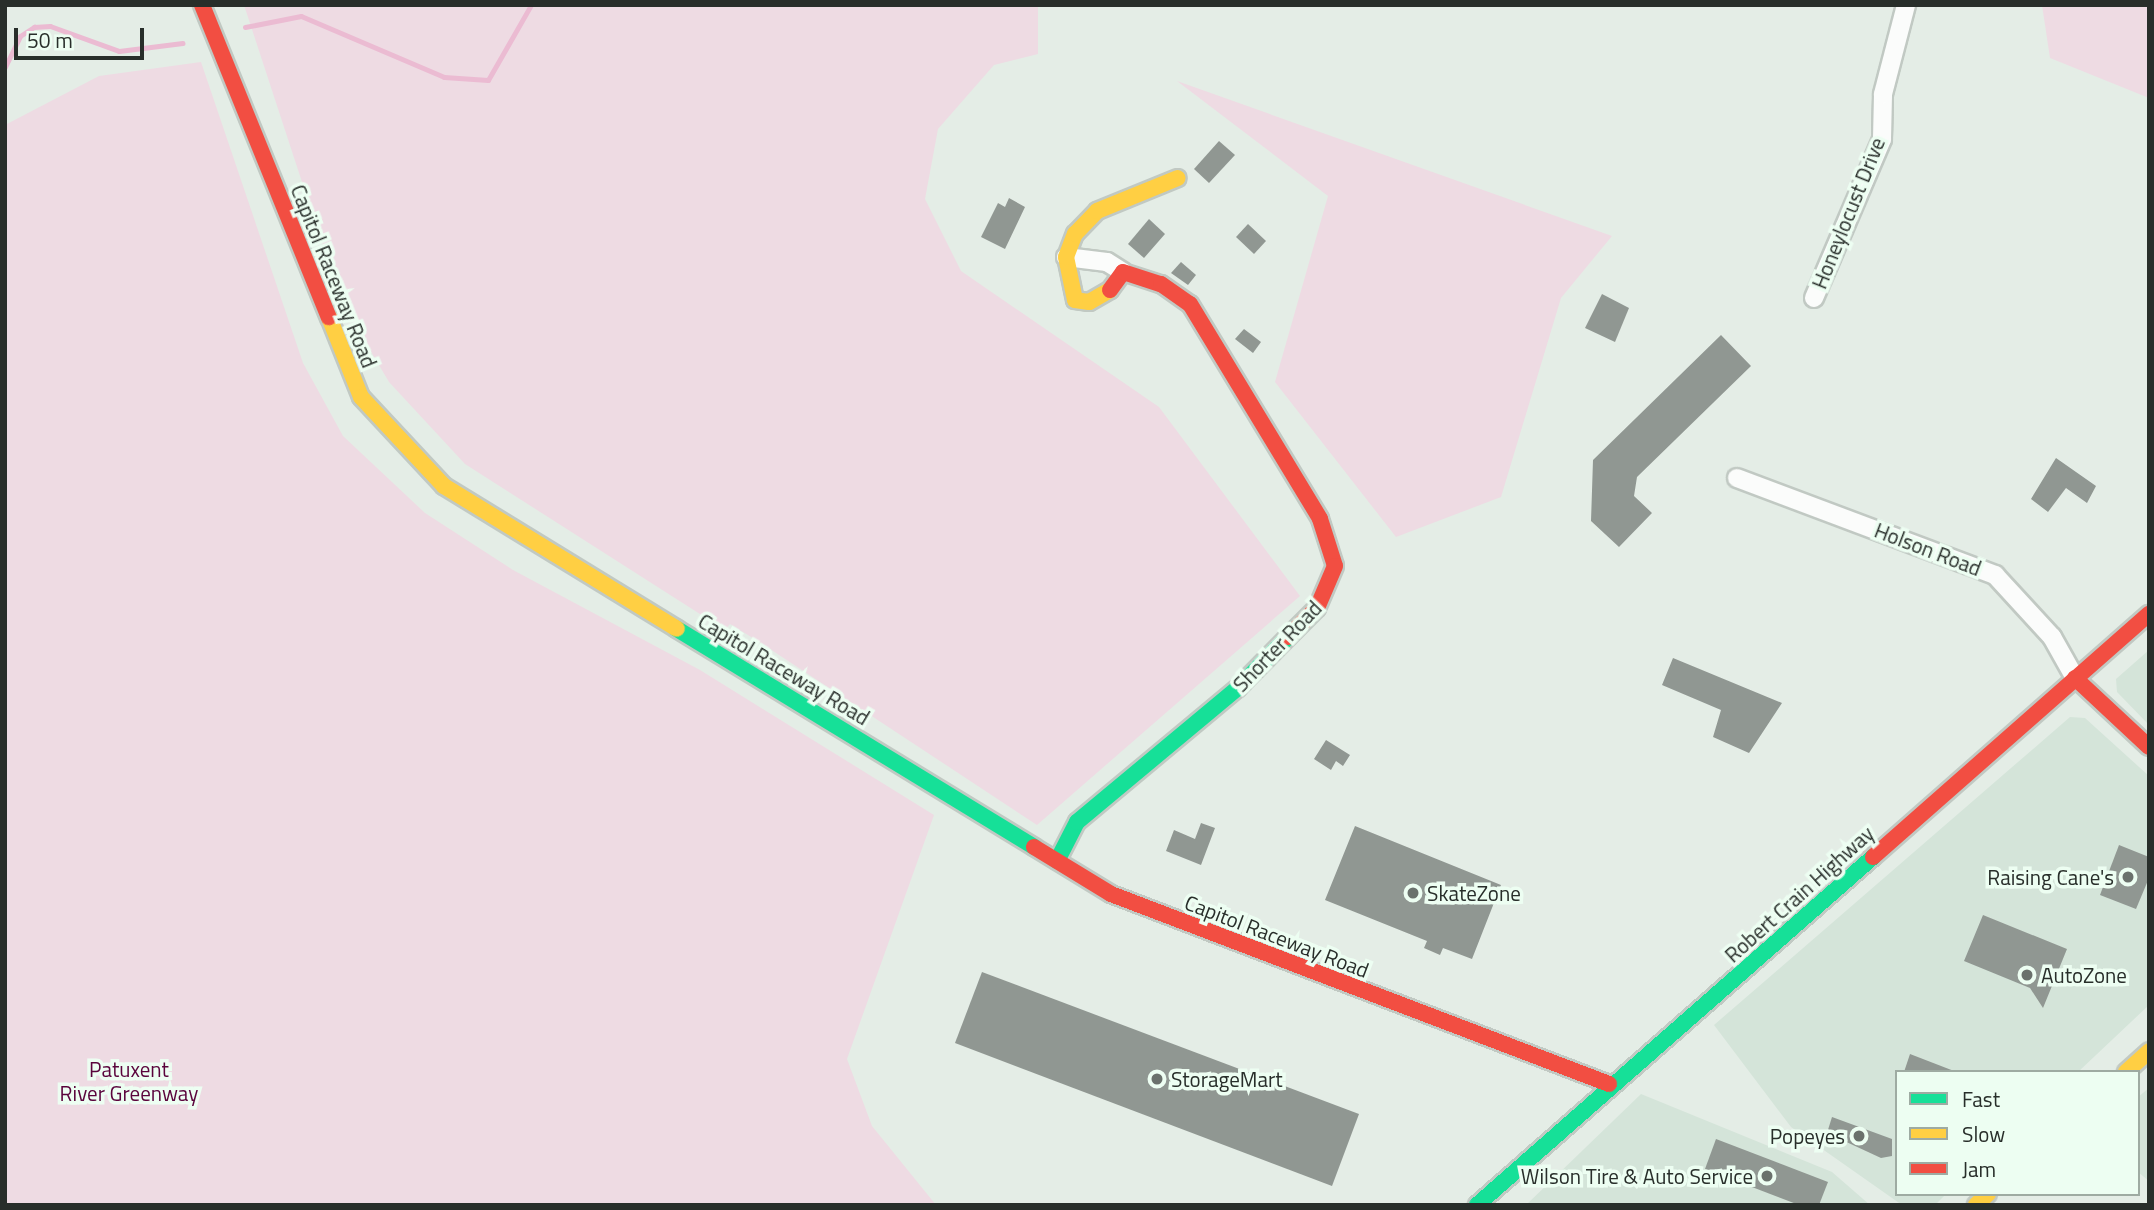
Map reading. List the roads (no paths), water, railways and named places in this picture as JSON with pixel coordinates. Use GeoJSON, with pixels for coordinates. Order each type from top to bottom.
{"type":"FeatureCollection","features":[{"type":"Feature","properties":{"kind":"main road","name":"Capitol Raceway Road"},"geometry":{"type":"LineString","coordinates":[[202,5],[336,346],[361,397],[399,443],[444,486],[1111,894],[1609,1084]]}},
{"type":"Feature","properties":{"kind":"main road"},"geometry":{"type":"LineString","coordinates":[[1123,272],[1105,295],[1075,300],[1063,271],[1075,234],[1097,211],[1178,178]]}},
{"type":"Feature","properties":{"kind":"main road","name":"Shorter Road"},"geometry":{"type":"LineString","coordinates":[[1057,861],[1077,822],[1103,797],[1238,688],[1317,608],[1335,566],[1320,519],[1190,304],[1161,284],[1123,272]]}},
{"type":"Feature","properties":{"kind":"main road","name":"Robert Crain Highway"},"geometry":{"type":"LineString","coordinates":[[1478,1205],[1609,1084],[2149,614]]}},
{"type":"Feature","properties":{"kind":"main road"},"geometry":{"type":"LineString","coordinates":[[2075,678],[2149,747]]}},
{"type":"Feature","properties":{"kind":"main road"},"geometry":{"type":"LineString","coordinates":[[2128,1070],[2149,1051]]}},
{"type":"Feature","properties":{"kind":"street","name":"Honeylocust Drive"},"geometry":{"type":"LineString","coordinates":[[1814,298],[1882,139],[1883,94],[1906,5]]}},
{"type":"Feature","properties":{"kind":"street","name":"Shorter Road"},"geometry":{"type":"LineString","coordinates":[[1066,257],[1107,261],[1123,272]]}},
{"type":"Feature","properties":{"kind":"street","name":"Holson Road"},"geometry":{"type":"LineString","coordinates":[[1737,478],[1995,575],[2052,637],[2075,678]]}},
{"type":"Feature","properties":{"kind":"waterway"},"geometry":{"type":"LineString","coordinates":[[245,27],[301,16],[444,77],[488,80],[531,5]]}},
{"type":"Feature","properties":{"kind":"waterway"},"geometry":{"type":"LineString","coordinates":[[5,67],[20,36],[34,27],[50,26],[119,51],[183,43]]}},
{"type":"Feature","properties":{"kind":"place","name":"Raising Cane's"},"geometry":{"type":"Point","coordinates":[2128,877]}},
{"type":"Feature","properties":{"kind":"place","name":"SkateZone"},"geometry":{"type":"Point","coordinates":[1413,893]}},
{"type":"Feature","properties":{"kind":"place","name":"AutoZone"},"geometry":{"type":"Point","coordinates":[2027,975]}},
{"type":"Feature","properties":{"kind":"place","name":"StorageMart"},"geometry":{"type":"Point","coordinates":[1157,1079]}},
{"type":"Feature","properties":{"kind":"place","name":"Popeyes"},"geometry":{"type":"Point","coordinates":[1859,1136]}},
{"type":"Feature","properties":{"kind":"place","name":"Wilson Tire & Auto Service"},"geometry":{"type":"Point","coordinates":[1767,1176]}},
{"type":"Feature","properties":{"kind":"park label","name":"Patuxent River Greenway"},"geometry":{"type":"Point","coordinates":[129,1081]}}]}
